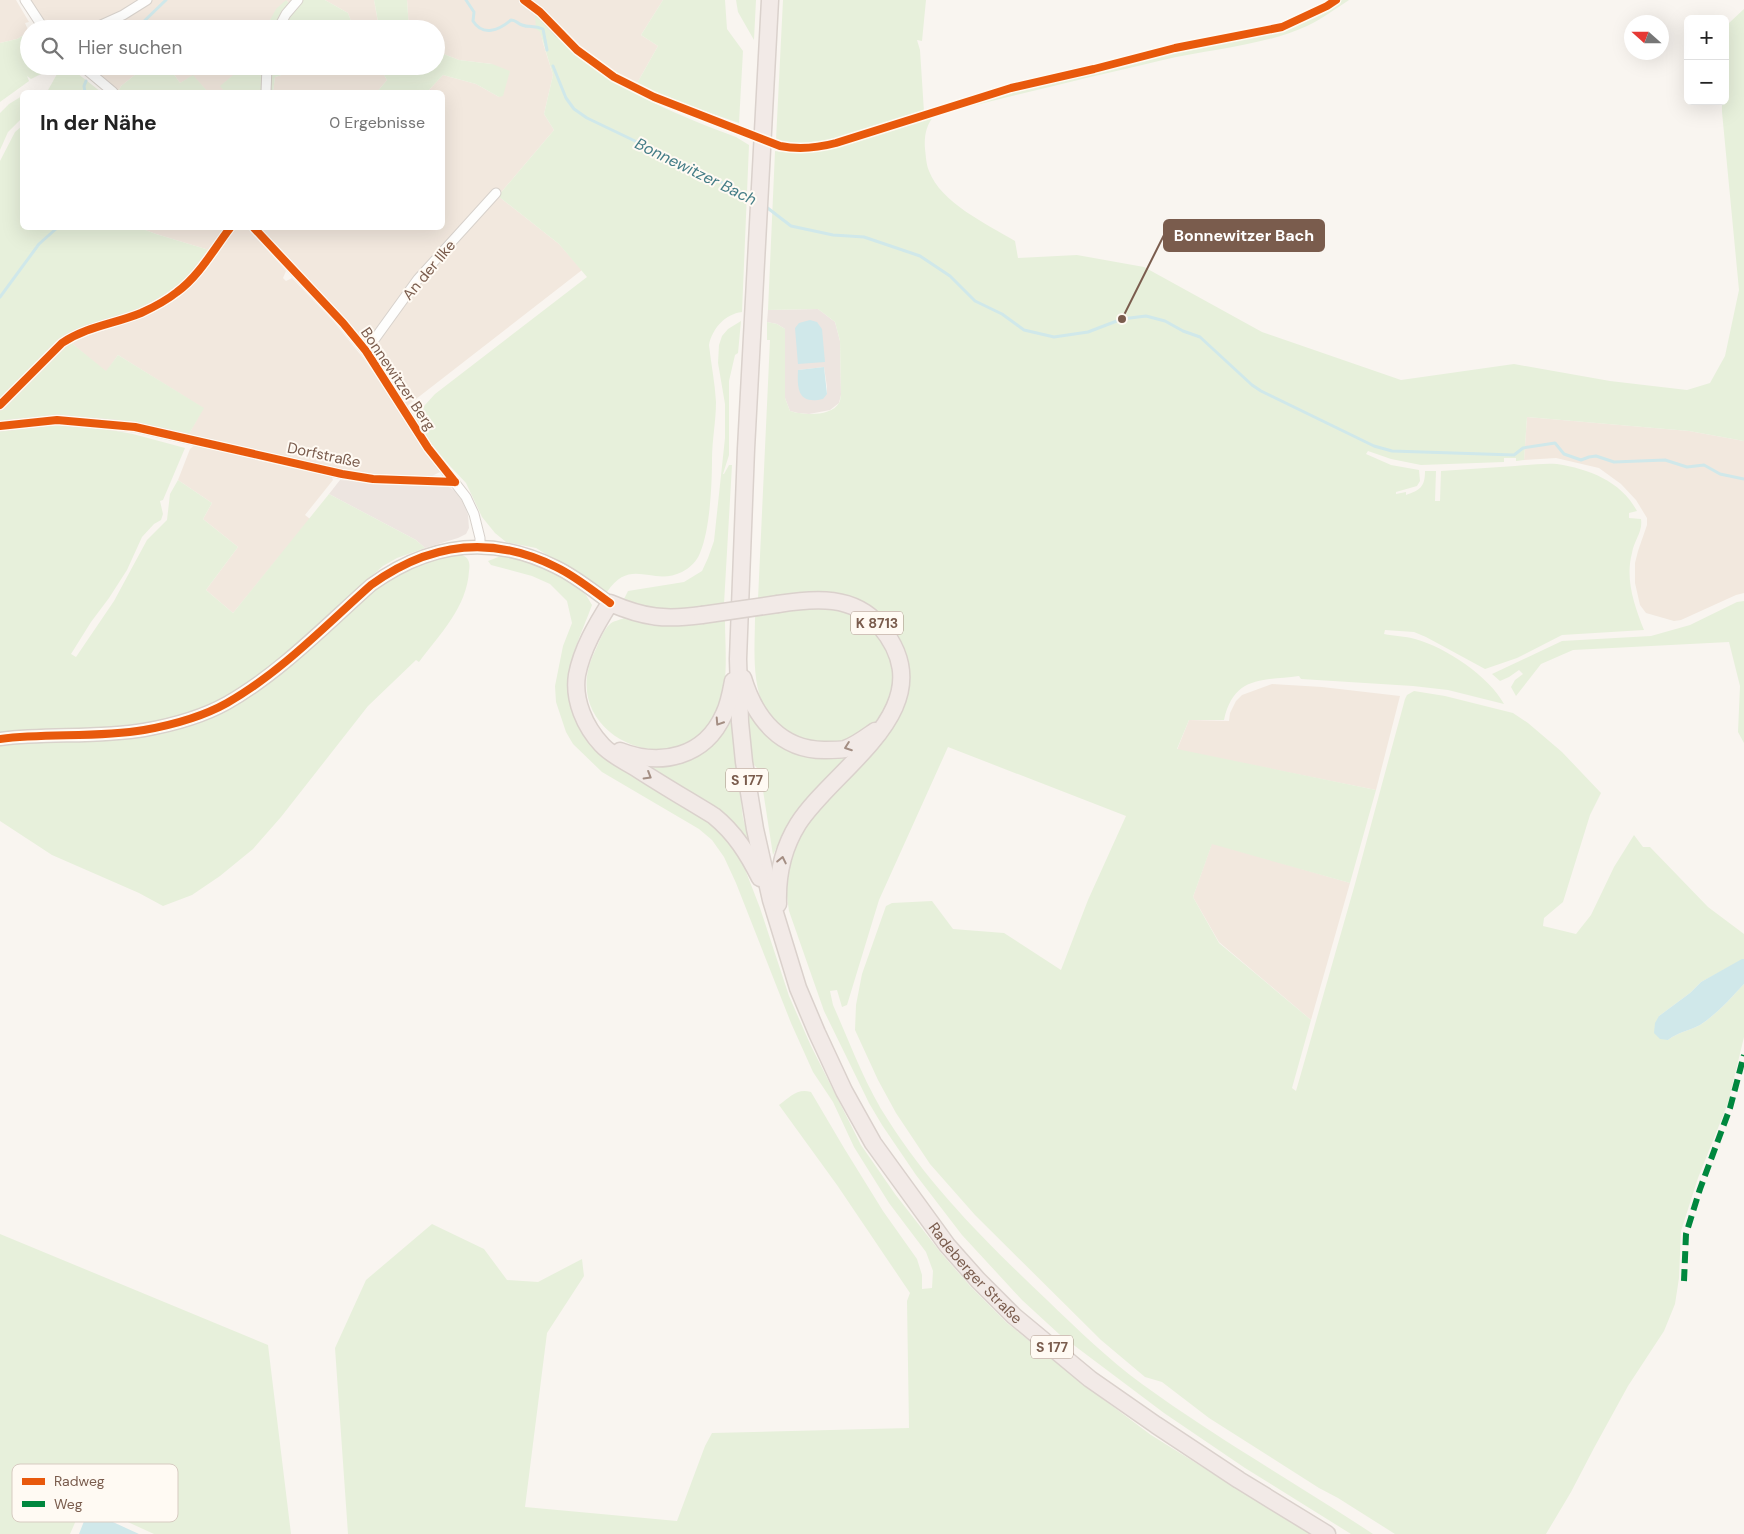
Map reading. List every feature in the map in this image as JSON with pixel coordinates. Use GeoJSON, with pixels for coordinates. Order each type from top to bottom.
{"type":"FeatureCollection","features":[{"type":"Feature","properties":{"kind":"highway","name":"S 177"},"geometry":{"type":"LineString","coordinates":[[770,5],[741,560],[738,659],[740,722],[744,762],[762,862],[779,926]]}},
{"type":"Feature","properties":{"kind":"highway","name":"K 8713"},"geometry":{"type":"LineString","coordinates":[[610,603],[650,617],[683,618],[815,599],[833,600],[852,606],[872,617],[895,648],[901,675],[900,686],[894,708],[888,720]]}},
{"type":"Feature","properties":{"kind":"highway"},"geometry":{"type":"LineString","coordinates":[[610,603],[583,654],[577,677],[582,714],[602,745],[612,753],[714,816],[725,825],[737,839],[753,864],[771,900]]}},
{"type":"Feature","properties":{"kind":"highway"},"geometry":{"type":"LineString","coordinates":[[738,659],[745,684],[763,721],[775,733],[800,748],[816,751],[844,749],[869,735],[888,720]]}},
{"type":"Feature","properties":{"kind":"highway"},"geometry":{"type":"LineString","coordinates":[[596,737],[614,749],[632,756],[659,759],[679,755],[700,745],[724,716],[738,659]]}},
{"type":"Feature","properties":{"kind":"highway"},"geometry":{"type":"LineString","coordinates":[[779,926],[779,882],[784,852],[789,840],[807,812],[864,753],[888,720]]}},
{"type":"Feature","properties":{"kind":"highway","name":"Radeberger Straße"},"geometry":{"type":"LineString","coordinates":[[779,926],[798,988],[816,1033],[844,1091],[878,1151],[947,1245],[978,1280],[1014,1316],[1090,1379],[1156,1425],[1326,1534]]}},
{"type":"Feature","properties":{"kind":"street"},"geometry":{"type":"LineString","coordinates":[[25,0],[38,20]]}},
{"type":"Feature","properties":{"kind":"street"},"geometry":{"type":"LineString","coordinates":[[111,20],[147,0]]}},
{"type":"Feature","properties":{"kind":"street"},"geometry":{"type":"LineString","coordinates":[[283,20],[298,0]]}},
{"type":"Feature","properties":{"kind":"street"},"geometry":{"type":"LineString","coordinates":[[524,0],[540,12],[560,33]]}},
{"type":"Feature","properties":{"kind":"street"},"geometry":{"type":"LineString","coordinates":[[93,75],[111,90]]}},
{"type":"Feature","properties":{"kind":"street"},"geometry":{"type":"LineString","coordinates":[[266,90],[267,75]]}},
{"type":"Feature","properties":{"kind":"street","name":"An der Ilke"},"geometry":{"type":"LineString","coordinates":[[366,351],[418,279],[496,193]]}},
{"type":"Feature","properties":{"kind":"street"},"geometry":{"type":"LineString","coordinates":[[0,404],[62,342],[90,328],[140,313],[176,293],[191,279],[228,230]]}},
{"type":"Feature","properties":{"kind":"street","name":"Bonnewitzer Berg"},"geometry":{"type":"LineString","coordinates":[[256,230],[343,323],[366,351],[428,448],[466,497],[474,514],[480,538],[480,547]]}},
{"type":"Feature","properties":{"kind":"street","name":"Dorfstraße"},"geometry":{"type":"LineString","coordinates":[[0,426],[57,420],[135,427],[313,468],[373,479],[455,482]]}},
{"type":"Feature","properties":{"kind":"street","name":"K 8713"},"geometry":{"type":"LineString","coordinates":[[0,739],[120,733],[145,730],[195,718],[240,695],[274,671],[371,585],[393,570],[428,554],[447,549],[480,547],[508,550],[535,557],[572,576],[610,603]]}},
{"type":"Feature","properties":{"kind":"shaded area"},"geometry":{"type":"Polygon","coordinates":[[[0,0],[16,0],[28,20],[20,20],[20,37],[0,43],[0,0]]]}},
{"type":"Feature","properties":{"kind":"shaded area"},"geometry":{"type":"Polygon","coordinates":[[[31,0],[294,0],[290,4],[287,1],[270,20],[44,20],[31,0]]]}},
{"type":"Feature","properties":{"kind":"shaded area"},"geometry":{"type":"Polygon","coordinates":[[[325,0],[374,0],[378,20],[351,20],[348,13],[325,0]]]}},
{"type":"Feature","properties":{"kind":"shaded area"},"geometry":{"type":"Polygon","coordinates":[[[407,0],[519,0],[536,11],[553,75],[544,114],[554,130],[498,196],[559,244],[582,270],[407,406],[371,351],[260,230],[445,230],[445,90],[429,90],[443,75],[476,84],[499,97],[492,64],[459,60],[445,55],[445,20],[408,20],[407,0]]]}},
{"type":"Feature","properties":{"kind":"shaded area"},"geometry":{"type":"Polygon","coordinates":[[[528,0],[663,0],[641,35],[658,46],[636,85],[617,75],[578,47],[550,18],[528,0]]]}},
{"type":"Feature","properties":{"kind":"shaded area"},"geometry":{"type":"Polygon","coordinates":[[[99,75],[135,75],[121,86],[119,90],[116,90],[99,75]]]}},
{"type":"Feature","properties":{"kind":"shaded area"},"geometry":{"type":"Polygon","coordinates":[[[174,75],[234,75],[221,86],[224,90],[206,90],[193,76],[180,83],[174,75]]]}},
{"type":"Feature","properties":{"kind":"shaded area"},"geometry":{"type":"Polygon","coordinates":[[[282,75],[384,75],[387,80],[379,90],[273,90],[275,77],[282,75]]]}},
{"type":"Feature","properties":{"kind":"shaded area"},"geometry":{"type":"Polygon","coordinates":[[[145,230],[224,230],[209,250],[145,230]]]}},
{"type":"Feature","properties":{"kind":"shaded area"},"geometry":{"type":"Polygon","coordinates":[[[231,230],[249,230],[286,271],[283,278],[286,281],[292,278],[334,322],[364,359],[440,472],[428,478],[331,468],[189,434],[203,408],[118,355],[106,372],[69,341],[141,315],[231,230]]]}},
{"type":"Feature","properties":{"kind":"shaded area"},"geometry":{"type":"Polygon","coordinates":[[[818,309],[835,322],[840,341],[841,395],[839,403],[830,410],[809,414],[790,411],[785,398],[785,329],[777,324],[767,322],[768,310],[818,309]],[[824,367],[798,370],[827,394],[824,367]]]}},
{"type":"Feature","properties":{"kind":"shaded area"},"geometry":{"type":"Polygon","coordinates":[[[1527,417],[1689,431],[1744,441],[1744,593],[1681,620],[1674,621],[1646,613],[1640,605],[1635,583],[1635,563],[1647,525],[1647,518],[1636,500],[1621,484],[1599,468],[1556,458],[1524,460],[1527,417]]]}},
{"type":"Feature","properties":{"kind":"shaded area"},"geometry":{"type":"Polygon","coordinates":[[[196,444],[331,475],[333,480],[305,515],[310,519],[233,613],[206,590],[238,547],[203,519],[212,503],[178,480],[190,449],[196,444]]]}},
{"type":"Feature","properties":{"kind":"shaded area"},"geometry":{"type":"Polygon","coordinates":[[[340,480],[447,486],[455,491],[463,502],[468,515],[469,528],[466,534],[458,538],[425,548],[416,540],[329,494],[340,480]]]}},
{"type":"Feature","properties":{"kind":"shaded area"},"geometry":{"type":"Polygon","coordinates":[[[1272,684],[1322,687],[1400,696],[1376,790],[1177,750],[1189,720],[1229,721],[1230,713],[1236,701],[1242,695],[1272,684]]]}},
{"type":"Feature","properties":{"kind":"shaded area"},"geometry":{"type":"Polygon","coordinates":[[[1212,843],[1350,883],[1311,1020],[1219,942],[1193,897],[1212,843]]]}},
{"type":"Feature","properties":{"kind":"green space"},"geometry":{"type":"Polygon","coordinates":[[[286,0],[290,4],[280,20],[270,20],[276,9],[286,0]]]}},
{"type":"Feature","properties":{"kind":"green space"},"geometry":{"type":"Polygon","coordinates":[[[300,0],[325,0],[348,13],[351,20],[286,20],[300,0]]]}},
{"type":"Feature","properties":{"kind":"green space"},"geometry":{"type":"Polygon","coordinates":[[[374,0],[407,0],[408,20],[378,20],[374,0]]]}},
{"type":"Feature","properties":{"kind":"green space"},"geometry":{"type":"Polygon","coordinates":[[[663,0],[725,0],[727,29],[743,51],[739,123],[655,94],[636,85],[658,46],[641,35],[663,0]]]}},
{"type":"Feature","properties":{"kind":"green space"},"geometry":{"type":"Polygon","coordinates":[[[736,0],[756,0],[754,40],[738,12],[736,0]]]}},
{"type":"Feature","properties":{"kind":"green space"},"geometry":{"type":"Polygon","coordinates":[[[783,0],[926,0],[922,41],[917,40],[920,50],[924,112],[829,140],[794,144],[776,140],[783,0]]]}},
{"type":"Feature","properties":{"kind":"green space"},"geometry":{"type":"Polygon","coordinates":[[[1339,0],[1349,0],[1307,26],[1273,38],[1163,60],[934,116],[927,127],[925,136],[927,166],[935,182],[954,203],[1015,241],[1018,258],[1077,255],[1144,267],[1262,332],[1401,380],[1514,364],[1610,381],[1687,390],[1710,383],[1725,356],[1739,290],[1722,105],[1729,105],[1729,23],[1744,9],[1744,441],[1689,431],[1527,417],[1524,460],[1516,461],[1516,458],[1504,458],[1504,462],[1421,465],[1391,459],[1368,451],[1366,454],[1391,465],[1419,470],[1420,481],[1417,486],[1396,492],[1396,494],[1406,492],[1406,495],[1415,491],[1423,484],[1425,471],[1436,471],[1435,501],[1440,501],[1441,471],[1557,464],[1581,469],[1613,484],[1637,511],[1629,513],[1629,518],[1641,519],[1640,532],[1630,563],[1630,582],[1634,602],[1644,630],[1562,635],[1517,658],[1485,669],[1414,632],[1385,630],[1384,634],[1407,637],[1427,643],[1465,664],[1488,683],[1504,704],[1448,690],[1413,686],[1301,679],[1299,676],[1273,679],[1251,683],[1242,688],[1235,695],[1224,720],[1189,720],[1177,749],[1376,790],[1350,883],[1212,844],[1193,897],[1219,943],[1311,1020],[1292,1088],[1296,1091],[1405,699],[1407,695],[1414,691],[1445,696],[1513,713],[1528,723],[1562,752],[1601,793],[1590,815],[1563,902],[1544,918],[1543,926],[1576,934],[1591,915],[1614,867],[1634,835],[1643,847],[1650,847],[1708,907],[1744,934],[1744,959],[1701,982],[1690,993],[1659,1016],[1668,1040],[1706,1021],[1724,1006],[1744,984],[1744,1037],[1728,1103],[1698,1178],[1681,1231],[1679,1278],[1675,1304],[1664,1331],[1628,1386],[1571,1492],[1546,1534],[1395,1534],[1209,1418],[1162,1382],[1145,1377],[1101,1340],[975,1215],[930,1164],[896,1113],[878,1080],[855,1030],[856,1005],[862,974],[886,906],[892,903],[932,901],[953,929],[1004,933],[1061,970],[1088,900],[1126,816],[948,747],[879,900],[847,1005],[842,1007],[837,990],[830,991],[833,1005],[858,1064],[888,1120],[942,1192],[1004,1258],[1093,1344],[1142,1384],[1198,1423],[1373,1534],[1351,1534],[1245,1468],[1164,1413],[1059,1334],[1022,1300],[962,1235],[916,1175],[882,1125],[869,1103],[824,1011],[789,911],[785,882],[788,866],[801,830],[880,744],[895,723],[903,702],[881,618],[804,594],[758,599],[770,340],[767,340],[767,322],[777,324],[785,329],[785,398],[790,411],[816,414],[830,411],[840,402],[841,395],[840,341],[835,322],[818,309],[768,310],[775,151],[795,153],[837,146],[1010,91],[1094,72],[1177,50],[1281,30],[1304,22],[1339,0]]]}},
{"type":"Feature","properties":{"kind":"green space"},"geometry":{"type":"Polygon","coordinates":[[[536,11],[571,51],[613,81],[653,103],[736,137],[749,145],[742,312],[730,316],[720,323],[713,333],[709,345],[716,409],[710,507],[706,532],[699,556],[682,572],[671,576],[633,574],[625,576],[616,581],[607,592],[536,548],[506,542],[495,533],[482,517],[466,483],[433,448],[414,417],[435,394],[587,277],[559,244],[498,196],[554,130],[544,114],[553,75],[540,32],[536,29],[536,11]]]}},
{"type":"Feature","properties":{"kind":"green space"},"geometry":{"type":"Polygon","coordinates":[[[20,37],[20,75],[39,75],[31,79],[27,76],[29,81],[0,102],[0,43],[20,37]]]}},
{"type":"Feature","properties":{"kind":"green space"},"geometry":{"type":"Polygon","coordinates":[[[445,55],[459,60],[492,64],[510,71],[503,96],[499,97],[476,84],[443,75],[445,75],[445,55]]]}},
{"type":"Feature","properties":{"kind":"green space"},"geometry":{"type":"Polygon","coordinates":[[[56,75],[79,75],[98,90],[48,90],[56,75]]]}},
{"type":"Feature","properties":{"kind":"green space"},"geometry":{"type":"Polygon","coordinates":[[[135,75],[174,75],[180,83],[193,75],[206,90],[119,90],[121,86],[135,75]]]}},
{"type":"Feature","properties":{"kind":"green space"},"geometry":{"type":"Polygon","coordinates":[[[233,75],[263,75],[262,90],[223,90],[220,86],[233,75]]]}},
{"type":"Feature","properties":{"kind":"green space"},"geometry":{"type":"Polygon","coordinates":[[[269,75],[282,75],[275,77],[273,90],[268,90],[269,75]]]}},
{"type":"Feature","properties":{"kind":"green space"},"geometry":{"type":"Polygon","coordinates":[[[384,75],[443,75],[429,90],[379,90],[387,80],[384,75]]]}},
{"type":"Feature","properties":{"kind":"green space"},"geometry":{"type":"Polygon","coordinates":[[[20,97],[20,120],[8,132],[0,150],[0,113],[20,97]]]}},
{"type":"Feature","properties":{"kind":"green space"},"geometry":{"type":"Polygon","coordinates":[[[20,128],[20,230],[145,230],[209,250],[190,277],[177,289],[139,311],[70,334],[0,401],[0,161],[15,132],[20,128]]]}},
{"type":"Feature","properties":{"kind":"green space"},"geometry":{"type":"Polygon","coordinates":[[[741,321],[738,353],[735,355],[729,381],[729,455],[723,474],[729,465],[732,465],[724,604],[684,610],[653,611],[625,602],[624,599],[628,591],[684,582],[702,571],[708,558],[714,541],[725,438],[725,404],[718,363],[719,345],[722,336],[728,329],[741,321]]]}},
{"type":"Feature","properties":{"kind":"green space"},"geometry":{"type":"Polygon","coordinates":[[[69,341],[106,371],[118,355],[204,408],[189,434],[137,422],[58,416],[0,423],[0,408],[69,341]]]}},
{"type":"Feature","properties":{"kind":"green space"},"geometry":{"type":"Polygon","coordinates":[[[57,423],[133,434],[185,448],[163,500],[160,501],[163,514],[161,520],[154,524],[142,537],[127,570],[71,654],[76,657],[114,601],[147,540],[167,520],[170,494],[178,480],[212,503],[203,519],[238,547],[206,590],[233,613],[329,494],[416,540],[425,548],[397,558],[383,566],[269,667],[219,700],[192,713],[162,721],[126,726],[0,733],[0,429],[57,423]]]}},
{"type":"Feature","properties":{"kind":"green space"},"geometry":{"type":"Polygon","coordinates":[[[451,554],[465,556],[469,562],[469,569],[463,596],[444,630],[419,662],[416,660],[368,706],[281,817],[253,849],[220,876],[192,895],[163,906],[139,893],[52,855],[0,821],[0,744],[89,741],[150,736],[200,721],[377,587],[404,570],[451,554]]]}},
{"type":"Feature","properties":{"kind":"green space"},"geometry":{"type":"Polygon","coordinates":[[[501,556],[521,559],[546,569],[569,582],[587,596],[592,605],[574,652],[568,683],[573,714],[593,746],[603,756],[714,824],[738,851],[760,908],[789,996],[811,1046],[861,1145],[895,1194],[941,1253],[970,1286],[1007,1323],[1087,1387],[1151,1435],[1310,1534],[348,1534],[335,1348],[366,1280],[432,1224],[484,1249],[507,1280],[538,1282],[582,1259],[584,1276],[547,1333],[525,1507],[677,1521],[705,1446],[712,1433],[909,1428],[907,1301],[910,1293],[837,1185],[779,1105],[794,1094],[802,1091],[811,1092],[883,1211],[917,1259],[922,1275],[922,1289],[932,1288],[933,1271],[926,1252],[889,1203],[854,1147],[833,1102],[813,1072],[791,1023],[724,857],[712,840],[699,829],[602,772],[573,744],[566,732],[556,702],[555,686],[563,646],[572,623],[567,601],[550,584],[532,576],[491,565],[488,561],[501,556]]]}},
{"type":"Feature","properties":{"kind":"green space"},"geometry":{"type":"Polygon","coordinates":[[[1744,601],[1744,743],[1738,732],[1740,686],[1729,642],[1573,650],[1541,664],[1516,696],[1511,687],[1515,680],[1523,674],[1519,670],[1500,681],[1492,674],[1562,641],[1651,636],[1690,625],[1737,602],[1744,601]]]}},
{"type":"Feature","properties":{"kind":"green space"},"geometry":{"type":"Polygon","coordinates":[[[822,608],[851,614],[863,621],[884,645],[892,665],[893,685],[891,696],[881,715],[874,723],[856,736],[836,743],[798,738],[779,727],[765,709],[756,675],[754,651],[755,616],[822,608]]]}},
{"type":"Feature","properties":{"kind":"green space"},"geometry":{"type":"Polygon","coordinates":[[[624,618],[653,626],[682,626],[725,620],[725,675],[719,707],[702,733],[679,746],[653,749],[628,743],[606,729],[591,708],[587,682],[595,651],[603,633],[608,627],[613,622],[624,618]]]}},
{"type":"Feature","properties":{"kind":"green space"},"geometry":{"type":"Polygon","coordinates":[[[747,704],[774,742],[788,751],[813,758],[829,758],[858,748],[786,828],[773,855],[760,771],[752,763],[747,725],[747,704]]]}},
{"type":"Feature","properties":{"kind":"green space"},"geometry":{"type":"Polygon","coordinates":[[[731,714],[743,818],[750,843],[747,843],[733,823],[721,813],[641,763],[661,765],[731,714]]]}},
{"type":"Feature","properties":{"kind":"green space"},"geometry":{"type":"Polygon","coordinates":[[[0,1234],[268,1345],[291,1534],[154,1534],[128,1522],[178,1522],[178,1464],[12,1464],[12,1522],[75,1522],[70,1534],[0,1534],[0,1234]]]}},
{"type":"Feature","properties":{"kind":"water"},"geometry":{"type":"Polygon","coordinates":[[[810,320],[817,322],[822,329],[825,362],[798,364],[795,328],[799,323],[810,320]]]}},
{"type":"Feature","properties":{"kind":"water"},"geometry":{"type":"Polygon","coordinates":[[[824,367],[827,394],[823,399],[808,400],[801,394],[799,389],[798,370],[824,367]]]}},
{"type":"Feature","properties":{"kind":"water"},"geometry":{"type":"Polygon","coordinates":[[[1744,959],[1744,984],[1712,1016],[1700,1025],[1668,1040],[1660,1039],[1654,1033],[1655,1023],[1659,1016],[1690,993],[1701,982],[1744,959]]]}},
{"type":"Feature","properties":{"kind":"water"},"geometry":{"type":"Polygon","coordinates":[[[84,1522],[113,1522],[139,1534],[79,1534],[84,1522]]]}},
{"type":"Feature","properties":{"kind":"waterway","name":"Bonnewitzer Bach"},"geometry":{"type":"LineString","coordinates":[[145,20],[166,0]]}},
{"type":"Feature","properties":{"kind":"waterway","name":"Bonnewitzer Bach"},"geometry":{"type":"LineString","coordinates":[[466,0],[474,12],[473,21],[481,29],[496,29],[511,20],[525,26],[540,28],[543,29],[547,50]]}},
{"type":"Feature","properties":{"kind":"waterway","name":"Bonnewitzer Bach"},"geometry":{"type":"LineString","coordinates":[[553,66],[566,98],[574,109],[587,118],[754,198]]}},
{"type":"Feature","properties":{"kind":"waterway","name":"Bonnewitzer Bach"},"geometry":{"type":"LineString","coordinates":[[85,90],[86,81]]}},
{"type":"Feature","properties":{"kind":"waterway","name":"Bonnewitzer Bach"},"geometry":{"type":"LineString","coordinates":[[765,206],[791,226],[833,235],[864,237],[920,256],[950,276],[975,301],[1002,314],[1024,330],[1054,337],[1088,332],[1122,319],[1146,316],[1165,321],[1183,331],[1200,337],[1261,391],[1374,446],[1392,451],[1514,455],[1523,448],[1555,443],[1564,454],[1581,460],[1596,456],[1614,462],[1665,460],[1687,467],[1704,465],[1720,474],[1744,479]]}},
{"type":"Feature","properties":{"kind":"waterway","name":"Bonnewitzer Bach"},"geometry":{"type":"LineString","coordinates":[[0,297],[39,244],[55,230]]}},
{"type":"Feature","properties":{"kind":"marked path"},"geometry":{"type":"LineString","coordinates":[[1684,1281],[1686,1234],[1700,1189],[1730,1108],[1744,1055]]}},
{"type":"Feature","properties":{"kind":"cycle path"},"geometry":{"type":"LineString","coordinates":[[524,0],[540,12],[577,50],[614,77],[654,97],[780,146],[801,148],[836,143],[1011,88],[1175,48],[1282,27],[1336,0]]}},
{"type":"Feature","properties":{"kind":"cycle path"},"geometry":{"type":"LineString","coordinates":[[0,405],[62,343],[91,329],[141,313],[169,298],[185,286],[229,230]]}},
{"type":"Feature","properties":{"kind":"cycle path"},"geometry":{"type":"LineString","coordinates":[[256,230],[343,323],[366,351],[428,448],[455,482]]}},
{"type":"Feature","properties":{"kind":"cycle path"},"geometry":{"type":"LineString","coordinates":[[0,426],[57,420],[135,427],[342,474],[373,479],[455,482]]}},
{"type":"Feature","properties":{"kind":"cycle path"},"geometry":{"type":"LineString","coordinates":[[0,739],[90,735],[144,730],[187,720],[207,712],[227,703],[266,678],[371,585],[415,560],[438,552],[460,548],[484,547],[507,550],[531,557],[570,575],[610,603]]}},
{"type":"Feature","properties":{"kind":"place","name":"Bonnewitzer Bach"},"geometry":{"type":"Point","coordinates":[1122,319]}}]}
